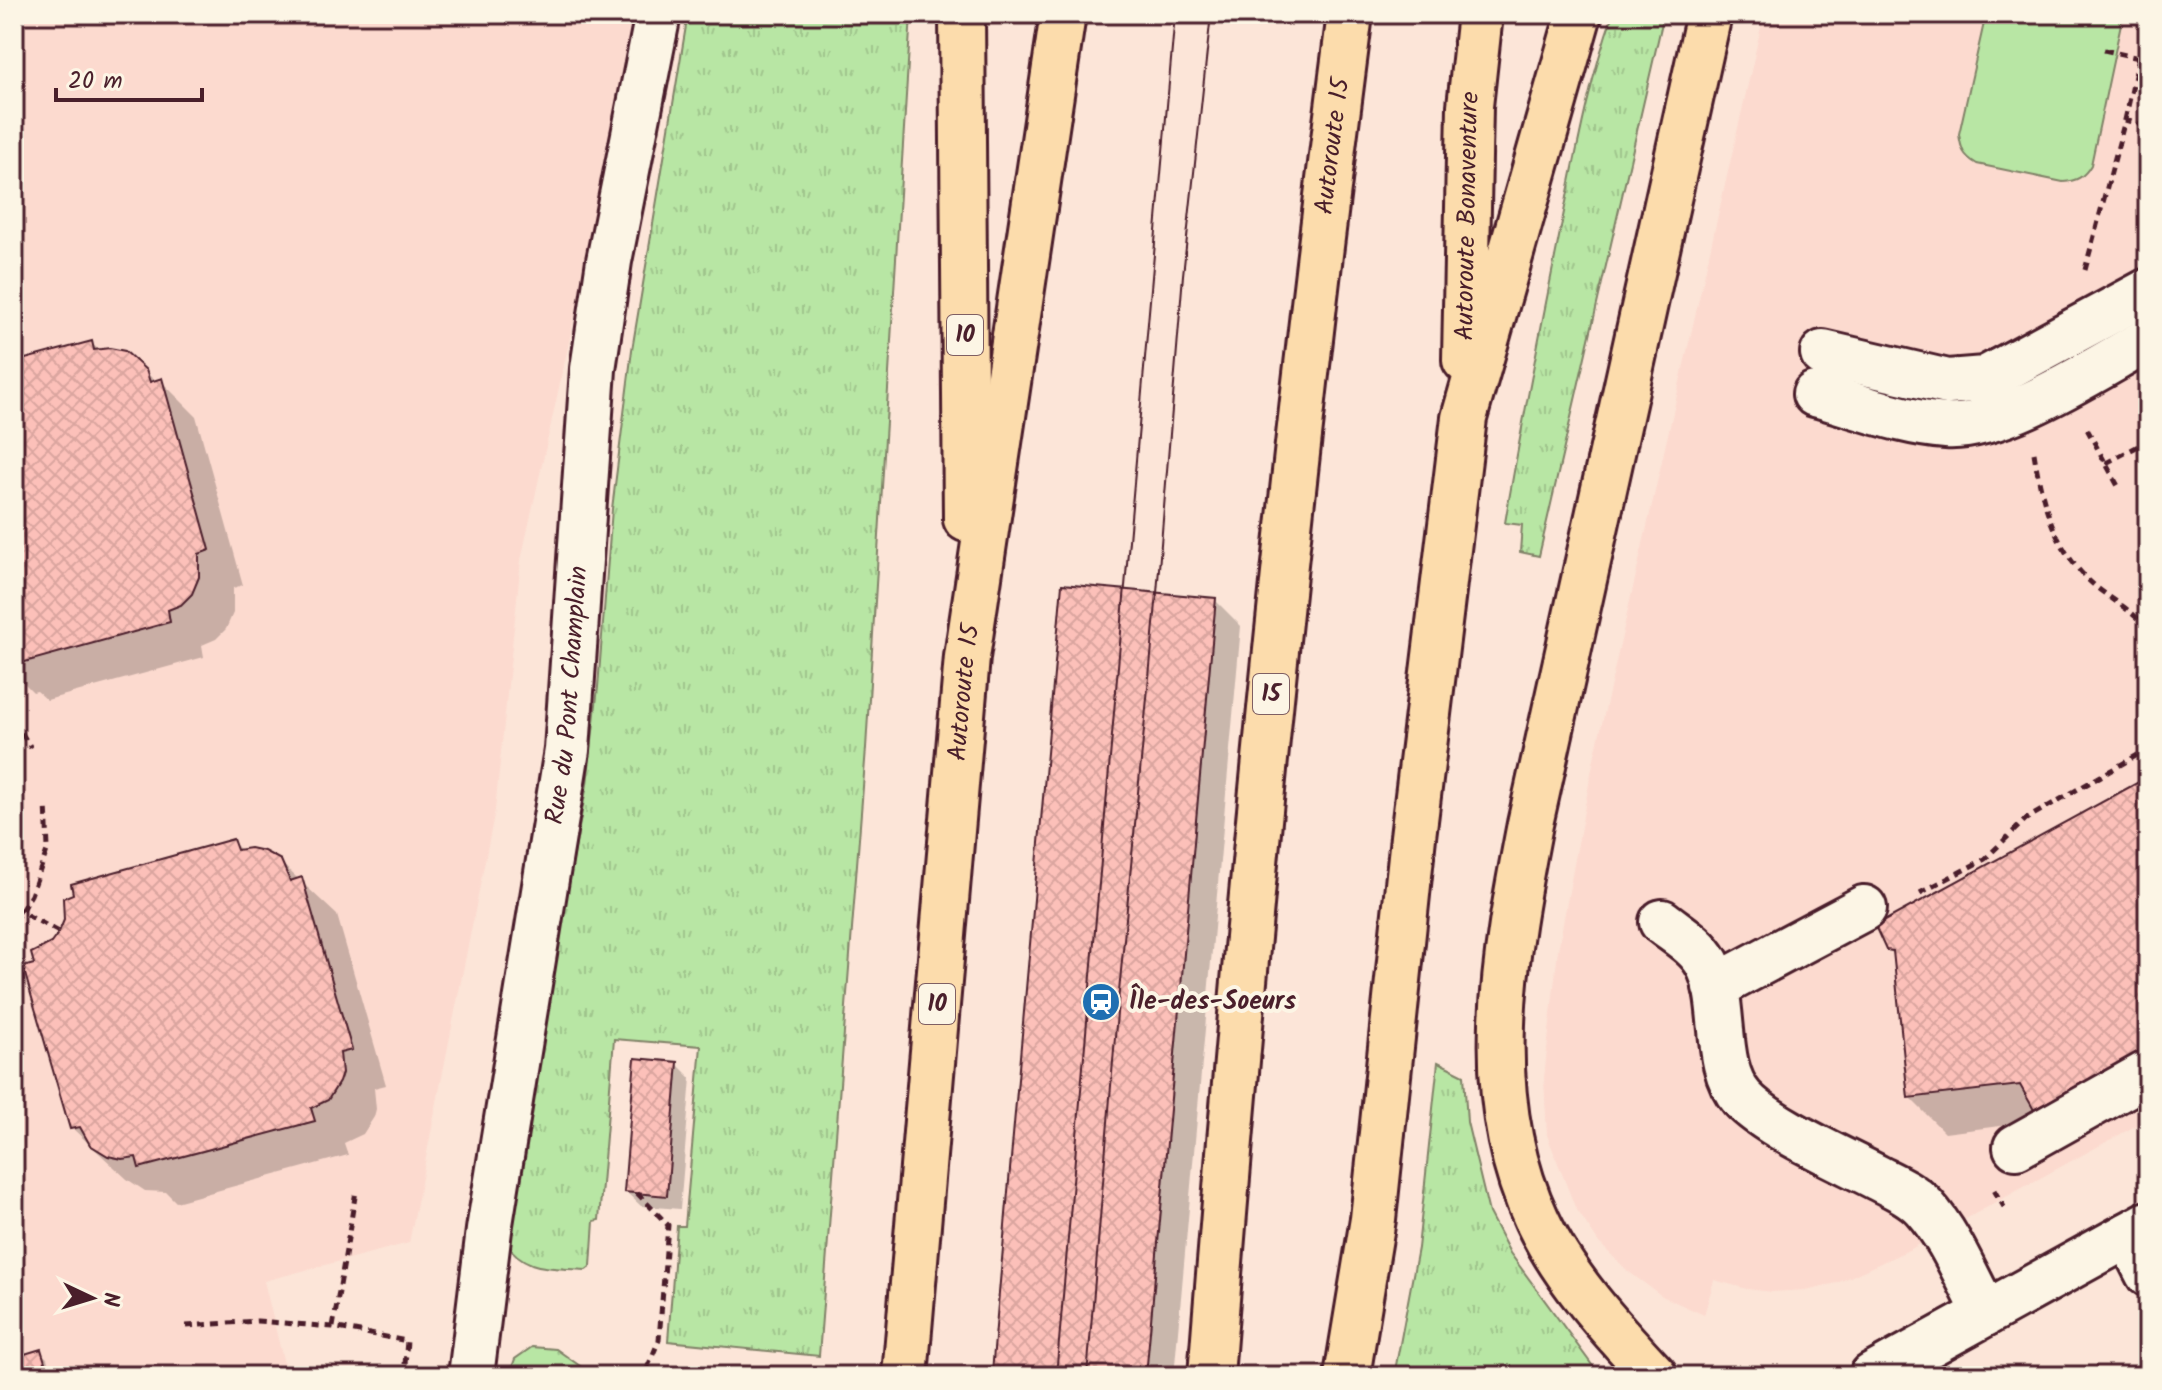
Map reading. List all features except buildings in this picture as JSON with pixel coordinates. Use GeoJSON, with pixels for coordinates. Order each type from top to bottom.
{"type":"FeatureCollection","features":[{"type":"Feature","properties":{"kind":"highway","name":"10"},"geometry":{"type":"LineString","coordinates":[[962,14],[967,657]]}},
{"type":"Feature","properties":{"kind":"highway","name":"Autoroute 15"},"geometry":{"type":"LineString","coordinates":[[906,1364],[967,657],[1063,14]]}},
{"type":"Feature","properties":{"kind":"highway","name":"Autoroute 15"},"geometry":{"type":"LineString","coordinates":[[1211,1376],[1232,1100],[1282,584],[1350,14]]}},
{"type":"Feature","properties":{"kind":"highway","name":"Autoroute Bonaventure"},"geometry":{"type":"LineString","coordinates":[[1464,418],[1470,106],[1480,14]]}},
{"type":"Feature","properties":{"kind":"highway"},"geometry":{"type":"LineString","coordinates":[[1347,1376],[1373,1219],[1413,837],[1464,418],[1579,14]]}},
{"type":"Feature","properties":{"kind":"highway"},"geometry":{"type":"LineString","coordinates":[[1655,1376],[1562,1263],[1538,1223],[1511,1151],[1501,1065],[1503,1008],[1508,951],[1530,824],[1709,14]]}},
{"type":"Feature","properties":{"kind":"street","name":"Rue du Pont Champlain"},"geometry":{"type":"LineString","coordinates":[[471,1376],[492,1214],[567,750],[593,369],[609,261],[658,14]]}},
{"type":"Feature","properties":{"kind":"street"},"geometry":{"type":"LineString","coordinates":[[2148,291],[1985,379],[1948,382],[1819,374],[1927,424],[1968,426],[2013,412],[2148,340]]}},
{"type":"Feature","properties":{"kind":"street"},"geometry":{"type":"LineString","coordinates":[[1715,987],[1864,908]]}},
{"type":"Feature","properties":{"kind":"street"},"geometry":{"type":"LineString","coordinates":[[1662,922],[1708,964],[1715,987],[1729,1071],[1741,1097],[1788,1130],[1906,1192],[1924,1207],[1986,1313]]}},
{"type":"Feature","properties":{"kind":"street"},"geometry":{"type":"LineString","coordinates":[[2016,1147],[2148,1073]]}},
{"type":"Feature","properties":{"kind":"street"},"geometry":{"type":"LineString","coordinates":[[1872,1376],[2138,1230],[2148,1274]]}},
{"type":"Feature","properties":{"kind":"path"},"geometry":{"type":"LineString","coordinates":[[2085,270],[2125,120],[2148,17]]}},
{"type":"Feature","properties":{"kind":"path"},"geometry":{"type":"LineString","coordinates":[[2104,50],[2139,58]]}},
{"type":"Feature","properties":{"kind":"path"},"geometry":{"type":"LineString","coordinates":[[2125,120],[2148,127]]}},
{"type":"Feature","properties":{"kind":"path"},"geometry":{"type":"LineString","coordinates":[[2085,425],[2118,486]]}},
{"type":"Feature","properties":{"kind":"path"},"geometry":{"type":"LineString","coordinates":[[2106,463],[2148,441]]}},
{"type":"Feature","properties":{"kind":"path"},"geometry":{"type":"LineString","coordinates":[[2033,448],[2040,491],[2052,529],[2072,562],[2148,630]]}},
{"type":"Feature","properties":{"kind":"path"},"geometry":{"type":"LineString","coordinates":[[14,721],[31,748]]}},
{"type":"Feature","properties":{"kind":"path"},"geometry":{"type":"LineString","coordinates":[[1920,893],[1985,859],[2026,819],[2148,749]]}},
{"type":"Feature","properties":{"kind":"path"},"geometry":{"type":"LineString","coordinates":[[14,922],[31,895],[48,848],[46,804]]}},
{"type":"Feature","properties":{"kind":"path"},"geometry":{"type":"LineString","coordinates":[[14,908],[59,932]]}},
{"type":"Feature","properties":{"kind":"path"},"geometry":{"type":"LineString","coordinates":[[333,1327],[356,1191]]}},
{"type":"Feature","properties":{"kind":"path"},"geometry":{"type":"LineString","coordinates":[[637,1193],[668,1225],[659,1340],[644,1376]]}},
{"type":"Feature","properties":{"kind":"path"},"geometry":{"type":"LineString","coordinates":[[652,1297],[662,1298]]}},
{"type":"Feature","properties":{"kind":"path"},"geometry":{"type":"LineString","coordinates":[[186,1326],[257,1321],[333,1327],[407,1341],[404,1376]]}},
{"type":"Feature","properties":{"kind":"shaded area"},"geometry":{"type":"Polygon","coordinates":[[[14,14],[634,14],[584,274],[521,560],[495,810],[409,1243],[264,1281],[287,1376],[14,1376],[14,14]]]}},
{"type":"Feature","properties":{"kind":"shaded area"},"geometry":{"type":"Polygon","coordinates":[[[1764,14],[2148,14],[2148,1119],[1911,1249],[1837,1283],[1805,1290],[1772,1292],[1714,1280],[1704,1315],[1662,1296],[1629,1272],[1599,1243],[1575,1207],[1547,1135],[1544,1078],[1558,950],[1593,763],[1764,14]]]}},
{"type":"Feature","properties":{"kind":"green space"},"geometry":{"type":"Polygon","coordinates":[[[688,14],[911,14],[866,748],[819,1356],[668,1341],[677,1226],[685,1226],[701,1046],[614,1039],[599,1220],[594,1221],[591,1266],[586,1270],[539,1266],[520,1258],[503,1240],[587,784],[612,509],[632,350],[688,14]]]}},
{"type":"Feature","properties":{"kind":"green space"},"geometry":{"type":"Polygon","coordinates":[[[1613,14],[1664,14],[1539,556],[1520,552],[1522,525],[1505,523],[1578,144],[1613,14]]]}},
{"type":"Feature","properties":{"kind":"green space"},"geometry":{"type":"Polygon","coordinates":[[[1986,14],[2123,14],[2091,165],[2080,178],[2063,182],[1977,164],[1964,152],[1959,134],[1986,14]]]}},
{"type":"Feature","properties":{"kind":"green space"},"geometry":{"type":"Polygon","coordinates":[[[1438,1062],[1464,1075],[1467,1122],[1489,1213],[1510,1253],[1600,1376],[1394,1376],[1418,1248],[1438,1062]]]}},
{"type":"Feature","properties":{"kind":"green space"},"geometry":{"type":"Polygon","coordinates":[[[532,1347],[556,1349],[594,1376],[514,1376],[511,1370],[515,1359],[532,1347]]]}},
{"type":"Feature","properties":{"kind":"tram line"},"geometry":{"type":"LineString","coordinates":[[1056,1376],[1175,14]]}},
{"type":"Feature","properties":{"kind":"tram line"},"geometry":{"type":"LineString","coordinates":[[1087,1376],[1183,275],[1211,14]]}},
{"type":"Feature","properties":{"kind":"place","name":"Île-des-Soeurs"},"geometry":{"type":"Point","coordinates":[1101,1002]}}]}
